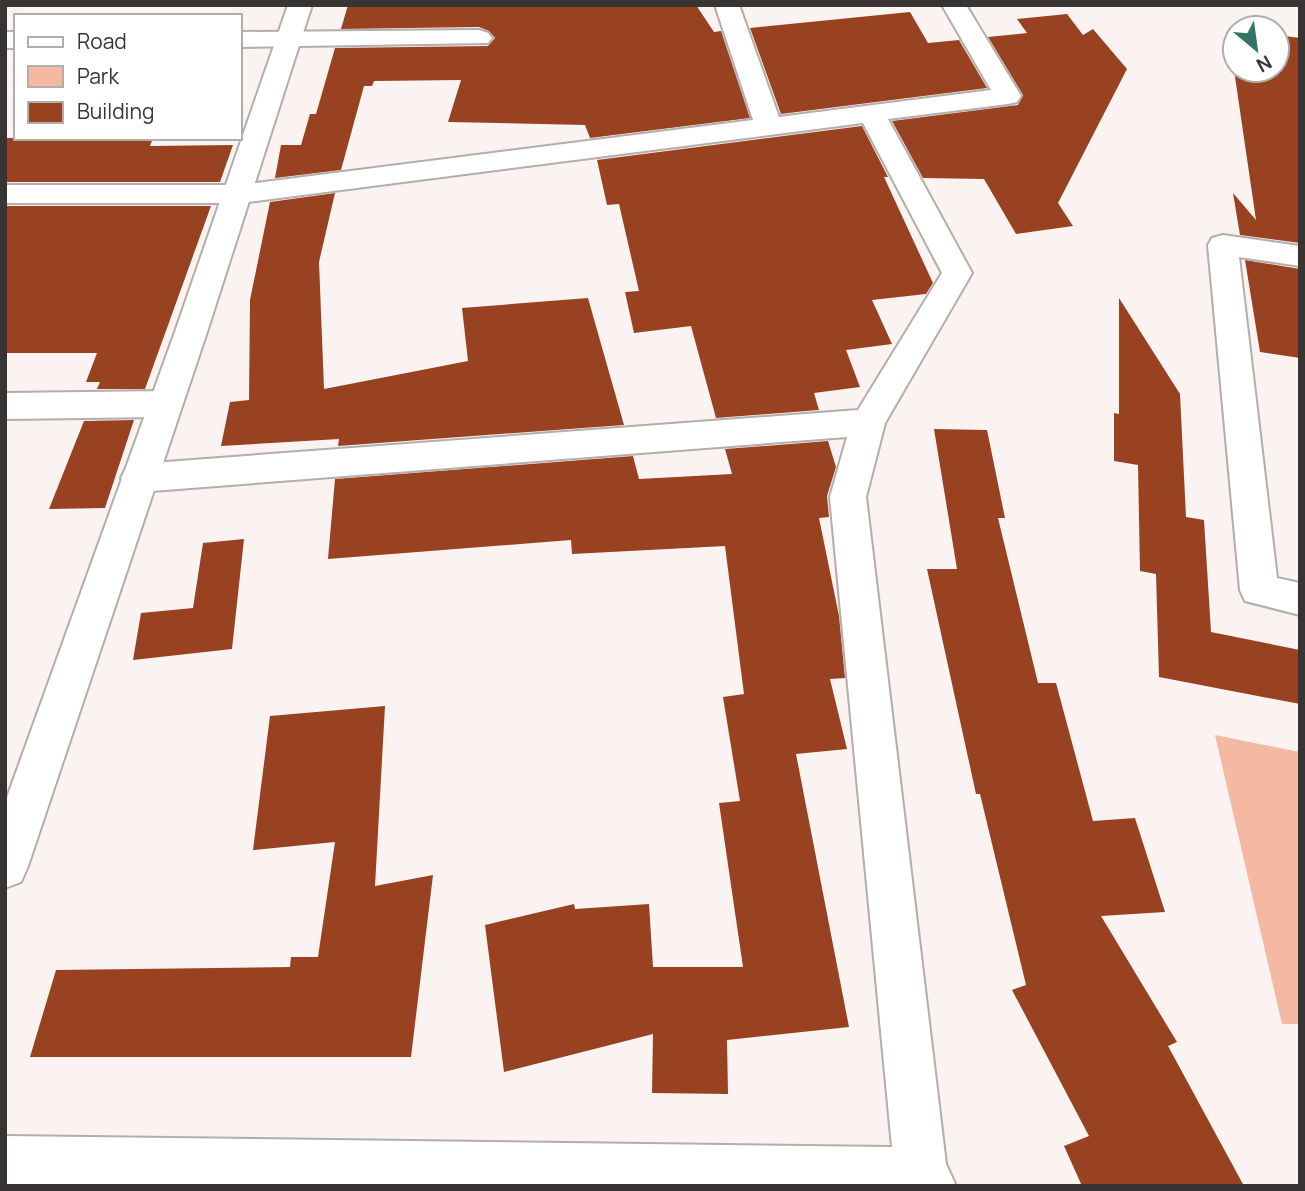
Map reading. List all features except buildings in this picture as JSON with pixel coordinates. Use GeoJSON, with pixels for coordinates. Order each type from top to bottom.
{"type":"FeatureCollection","features":[{"type":"Feature","properties":{"kind":"street"},"geometry":{"type":"LineString","coordinates":[[5,866],[164,404],[240,194],[300,5]]}},
{"type":"Feature","properties":{"kind":"street"},"geometry":{"type":"LineString","coordinates":[[727,5],[768,125]]}},
{"type":"Feature","properties":{"kind":"street"},"geometry":{"type":"LineString","coordinates":[[5,194],[240,194],[1008,96],[956,5]]}},
{"type":"Feature","properties":{"kind":"street"},"geometry":{"type":"LineString","coordinates":[[242,40],[480,38]]}},
{"type":"Feature","properties":{"kind":"street"},"geometry":{"type":"LineString","coordinates":[[5,1162],[926,1180],[848,497],[868,422],[957,273],[872,115]]}},
{"type":"Feature","properties":{"kind":"street"},"geometry":{"type":"LineString","coordinates":[[1300,256],[1223,245],[1259,590],[1300,599]]}},
{"type":"Feature","properties":{"kind":"street"},"geometry":{"type":"LineString","coordinates":[[5,406],[164,404]]}},
{"type":"Feature","properties":{"kind":"street"},"geometry":{"type":"LineString","coordinates":[[139,478],[868,422]]}},
{"type":"Feature","properties":{"kind":"green space"},"geometry":{"type":"Polygon","coordinates":[[[1215,735],[1300,752],[1300,1024],[1282,1024],[1215,735]]]}}]}
